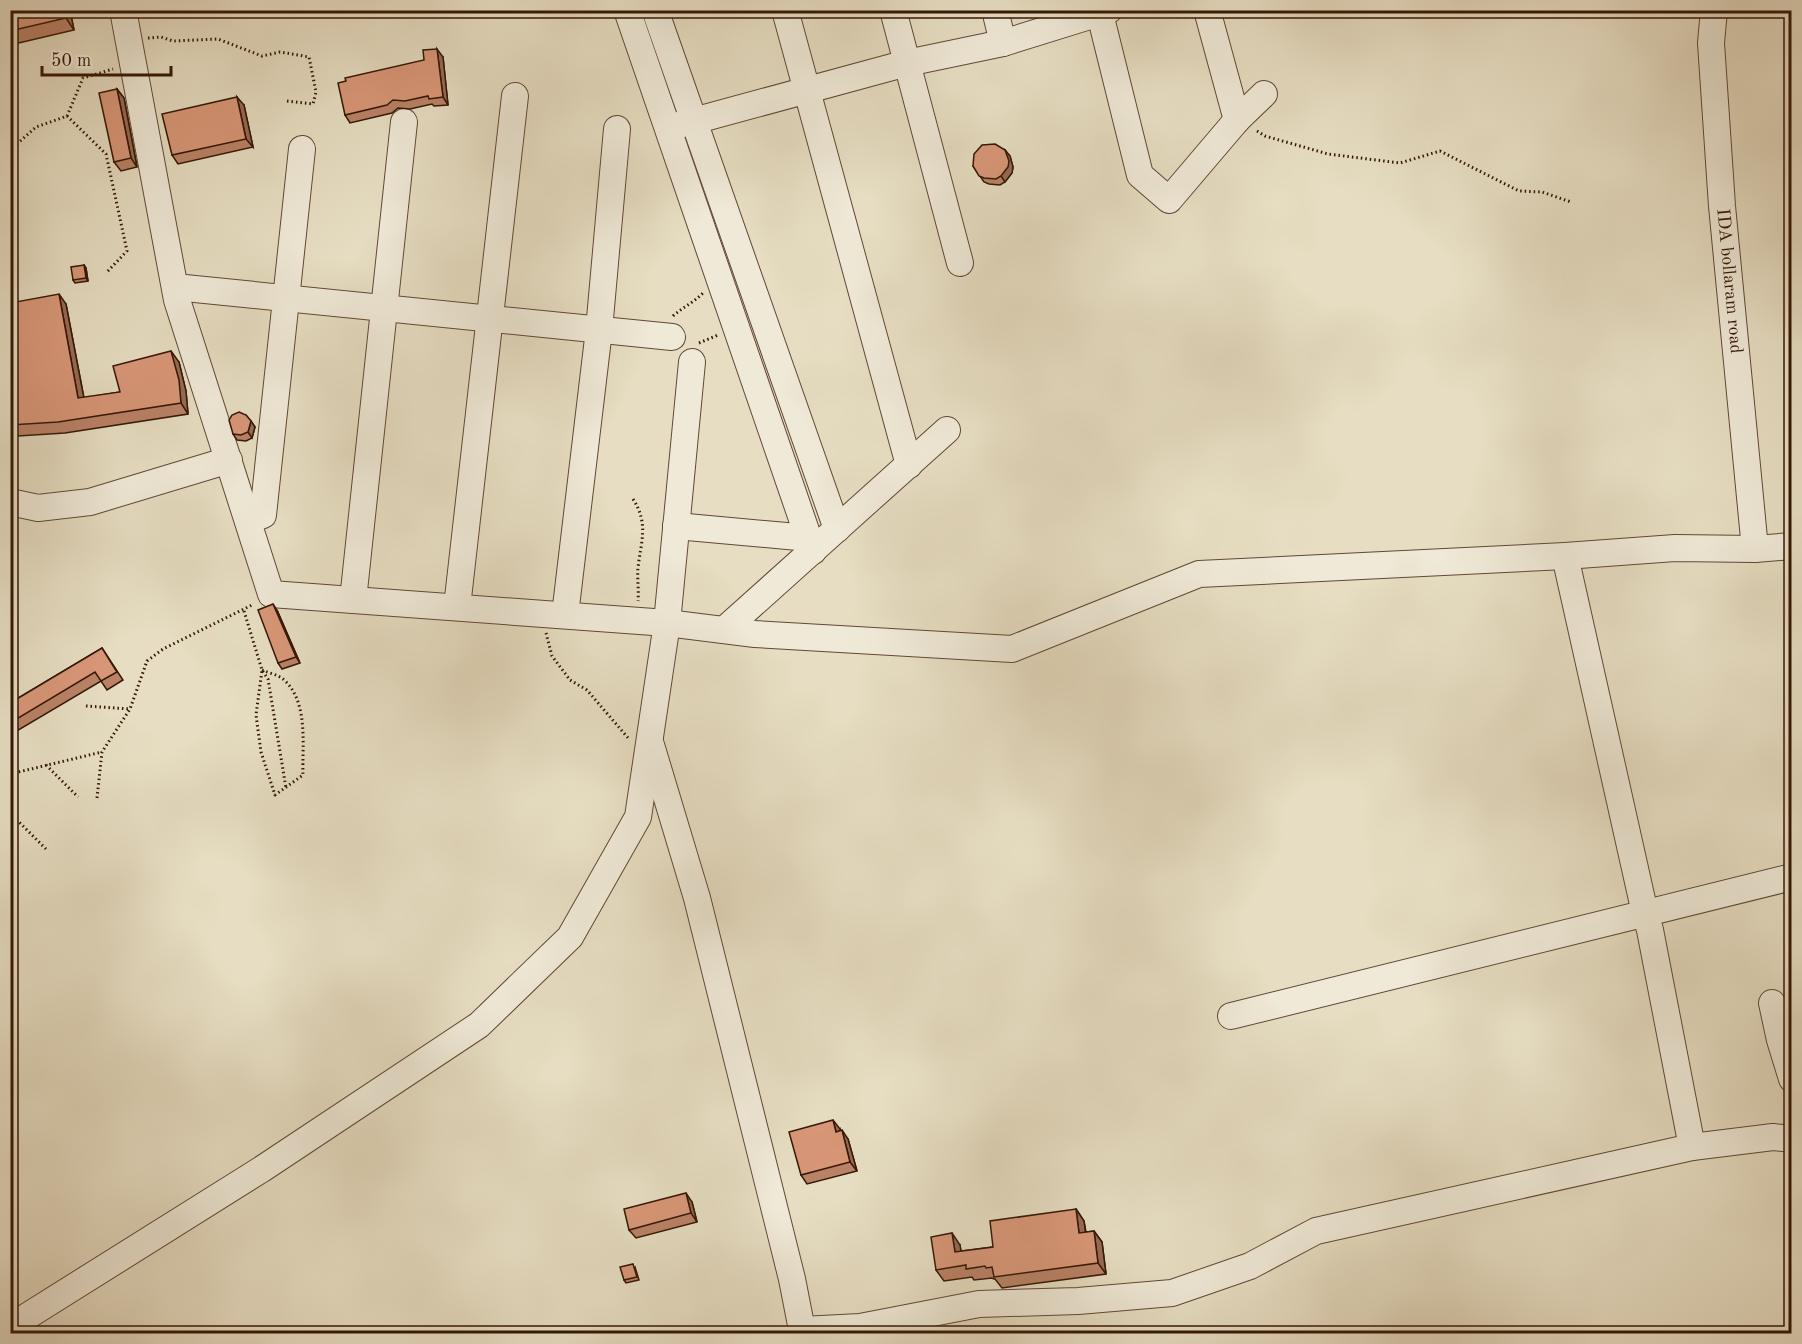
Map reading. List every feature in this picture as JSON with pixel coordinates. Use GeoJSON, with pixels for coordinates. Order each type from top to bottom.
{"type":"FeatureCollection","features":[{"type":"Feature","properties":{"kind":"street"},"geometry":{"type":"LineString","coordinates":[[123,10],[177,300],[271,594],[667,623],[755,634],[1012,649],[1199,574],[1565,556],[1676,548],[1755,549],[1791,546]]}},
{"type":"Feature","properties":{"kind":"street"},"geometry":{"type":"LineString","coordinates":[[627,10],[811,545]]}},
{"type":"Feature","properties":{"kind":"street"},"geometry":{"type":"LineString","coordinates":[[655,10],[837,529]]}},
{"type":"Feature","properties":{"kind":"street"},"geometry":{"type":"LineString","coordinates":[[785,10],[909,465]]}},
{"type":"Feature","properties":{"kind":"street"},"geometry":{"type":"LineString","coordinates":[[893,10],[960,263]]}},
{"type":"Feature","properties":{"kind":"street"},"geometry":{"type":"LineString","coordinates":[[995,10],[1003,43]]}},
{"type":"Feature","properties":{"kind":"street"},"geometry":{"type":"LineString","coordinates":[[1207,10],[1237,120]]}},
{"type":"Feature","properties":{"kind":"street","name":"IDA bollaram road"},"geometry":{"type":"LineString","coordinates":[[1714,10],[1711,44],[1722,206],[1755,549]]}},
{"type":"Feature","properties":{"kind":"street"},"geometry":{"type":"LineString","coordinates":[[666,128],[907,63],[1003,43],[1103,11],[1140,175],[1169,200],[1237,120],[1264,94]]}},
{"type":"Feature","properties":{"kind":"street"},"geometry":{"type":"LineString","coordinates":[[457,608],[514,96]]}},
{"type":"Feature","properties":{"kind":"street"},"geometry":{"type":"LineString","coordinates":[[352,600],[404,122]]}},
{"type":"Feature","properties":{"kind":"street"},"geometry":{"type":"LineString","coordinates":[[559,615],[599,330],[617,129]]}},
{"type":"Feature","properties":{"kind":"street"},"geometry":{"type":"LineString","coordinates":[[248,521],[263,515],[302,149]]}},
{"type":"Feature","properties":{"kind":"street"},"geometry":{"type":"LineString","coordinates":[[174,287],[665,336]]}},
{"type":"Feature","properties":{"kind":"street"},"geometry":{"type":"LineString","coordinates":[[10,1327],[262,1169],[479,1024],[570,937],[638,817],[667,623],[692,362]]}},
{"type":"Feature","properties":{"kind":"street"},"geometry":{"type":"LineString","coordinates":[[724,630],[811,545],[837,529],[947,430]]}},
{"type":"Feature","properties":{"kind":"street"},"geometry":{"type":"LineString","coordinates":[[10,502],[38,508],[90,502],[229,460]]}},
{"type":"Feature","properties":{"kind":"street"},"geometry":{"type":"LineString","coordinates":[[676,526],[811,545]]}},
{"type":"Feature","properties":{"kind":"street"},"geometry":{"type":"LineString","coordinates":[[1565,556],[1650,930],[1692,1147]]}},
{"type":"Feature","properties":{"kind":"street"},"geometry":{"type":"LineString","coordinates":[[648,749],[698,898],[792,1279],[802,1332],[860,1327],[979,1304],[1172,1293],[1250,1266],[1316,1231],[1692,1147],[1773,1137],[1791,1139]]}},
{"type":"Feature","properties":{"kind":"street"},"geometry":{"type":"LineString","coordinates":[[1231,1016],[1791,877]]}},
{"type":"Feature","properties":{"kind":"street"},"geometry":{"type":"LineString","coordinates":[[1772,1003],[1791,1079]]}},
{"type":"Feature","properties":{"kind":"path"},"geometry":{"type":"LineString","coordinates":[[10,150],[36,128],[67,116],[83,78],[161,37],[173,41],[218,39],[262,56],[280,52],[309,57],[316,92],[313,104],[286,101]]}},
{"type":"Feature","properties":{"kind":"path"},"geometry":{"type":"LineString","coordinates":[[67,116],[106,154],[127,251],[107,272]]}},
{"type":"Feature","properties":{"kind":"path"},"geometry":{"type":"LineString","coordinates":[[1237,120],[1265,136],[1328,154],[1400,163],[1440,151],[1519,191],[1542,192],[1570,202]]}},
{"type":"Feature","properties":{"kind":"path"},"geometry":{"type":"LineString","coordinates":[[718,276],[693,303],[682,307],[661,328],[665,336],[693,345],[736,328]]}},
{"type":"Feature","properties":{"kind":"path"},"geometry":{"type":"LineString","coordinates":[[633,499],[642,513],[643,537],[638,570],[636,621]]}},
{"type":"Feature","properties":{"kind":"path"},"geometry":{"type":"LineString","coordinates":[[97,798],[102,752],[130,709],[147,661],[163,649],[244,611],[262,670],[268,679],[286,788]]}},
{"type":"Feature","properties":{"kind":"path"},"geometry":{"type":"LineString","coordinates":[[559,615],[546,634],[552,656],[570,680],[587,690],[648,749]]}},
{"type":"Feature","properties":{"kind":"path"},"geometry":{"type":"LineString","coordinates":[[262,670],[281,677],[292,688],[302,717],[303,775],[275,795],[261,752],[256,715],[262,670]]}},
{"type":"Feature","properties":{"kind":"path"},"geometry":{"type":"LineString","coordinates":[[86,706],[130,709]]}},
{"type":"Feature","properties":{"kind":"path"},"geometry":{"type":"LineString","coordinates":[[10,774],[102,752]]}},
{"type":"Feature","properties":{"kind":"path"},"geometry":{"type":"LineString","coordinates":[[46,765],[78,797]]}},
{"type":"Feature","properties":{"kind":"path"},"geometry":{"type":"LineString","coordinates":[[10,813],[46,849]]}},
{"type":"Feature","properties":{"kind":"building"},"geometry":{"type":"Polygon","coordinates":[[[10,10],[64,10],[66,18],[10,31],[10,10]]]}},
{"type":"Feature","properties":{"kind":"building"},"geometry":{"type":"Polygon","coordinates":[[[437,49],[443,97],[429,99],[428,96],[405,101],[393,100],[387,105],[345,115],[338,83],[346,81],[345,78],[424,60],[423,50],[437,49]]]}},
{"type":"Feature","properties":{"kind":"building"},"geometry":{"type":"Polygon","coordinates":[[[117,89],[131,158],[114,162],[99,93],[117,89]]]}},
{"type":"Feature","properties":{"kind":"building"},"geometry":{"type":"Polygon","coordinates":[[[237,97],[246,139],[172,155],[162,114],[237,97]]]}},
{"type":"Feature","properties":{"kind":"building"},"geometry":{"type":"Polygon","coordinates":[[[995,144],[1005,150],[1009,161],[1008,167],[996,179],[979,176],[973,166],[974,154],[982,145],[995,144]]]}},
{"type":"Feature","properties":{"kind":"building"},"geometry":{"type":"Polygon","coordinates":[[[84,265],[86,278],[73,280],[71,267],[84,265]]]}},
{"type":"Feature","properties":{"kind":"building"},"geometry":{"type":"Polygon","coordinates":[[[59,294],[78,398],[120,392],[113,366],[171,351],[179,380],[181,403],[58,422],[10,425],[10,303],[59,294]]]}},
{"type":"Feature","properties":{"kind":"building"},"geometry":{"type":"Polygon","coordinates":[[[239,412],[251,421],[248,432],[241,435],[233,434],[229,420],[232,415],[239,412]]]}},
{"type":"Feature","properties":{"kind":"building"},"geometry":{"type":"Polygon","coordinates":[[[273,604],[296,657],[278,663],[258,610],[273,604]]]}},
{"type":"Feature","properties":{"kind":"building"},"geometry":{"type":"Polygon","coordinates":[[[102,648],[117,672],[101,681],[95,672],[10,723],[10,703],[102,648]]]}},
{"type":"Feature","properties":{"kind":"building"},"geometry":{"type":"Polygon","coordinates":[[[833,1120],[836,1132],[842,1130],[850,1162],[801,1175],[789,1132],[833,1120]]]}},
{"type":"Feature","properties":{"kind":"building"},"geometry":{"type":"Polygon","coordinates":[[[686,1193],[691,1213],[629,1230],[624,1209],[686,1193]]]}},
{"type":"Feature","properties":{"kind":"building"},"geometry":{"type":"Polygon","coordinates":[[[1076,1209],[1079,1233],[1094,1231],[1098,1263],[994,1277],[992,1267],[986,1268],[985,1266],[966,1269],[966,1265],[936,1270],[931,1237],[952,1233],[955,1252],[993,1247],[990,1221],[1076,1209]]]}},
{"type":"Feature","properties":{"kind":"building"},"geometry":{"type":"Polygon","coordinates":[[[633,1264],[637,1277],[624,1280],[620,1267],[633,1264]]]}}]}
